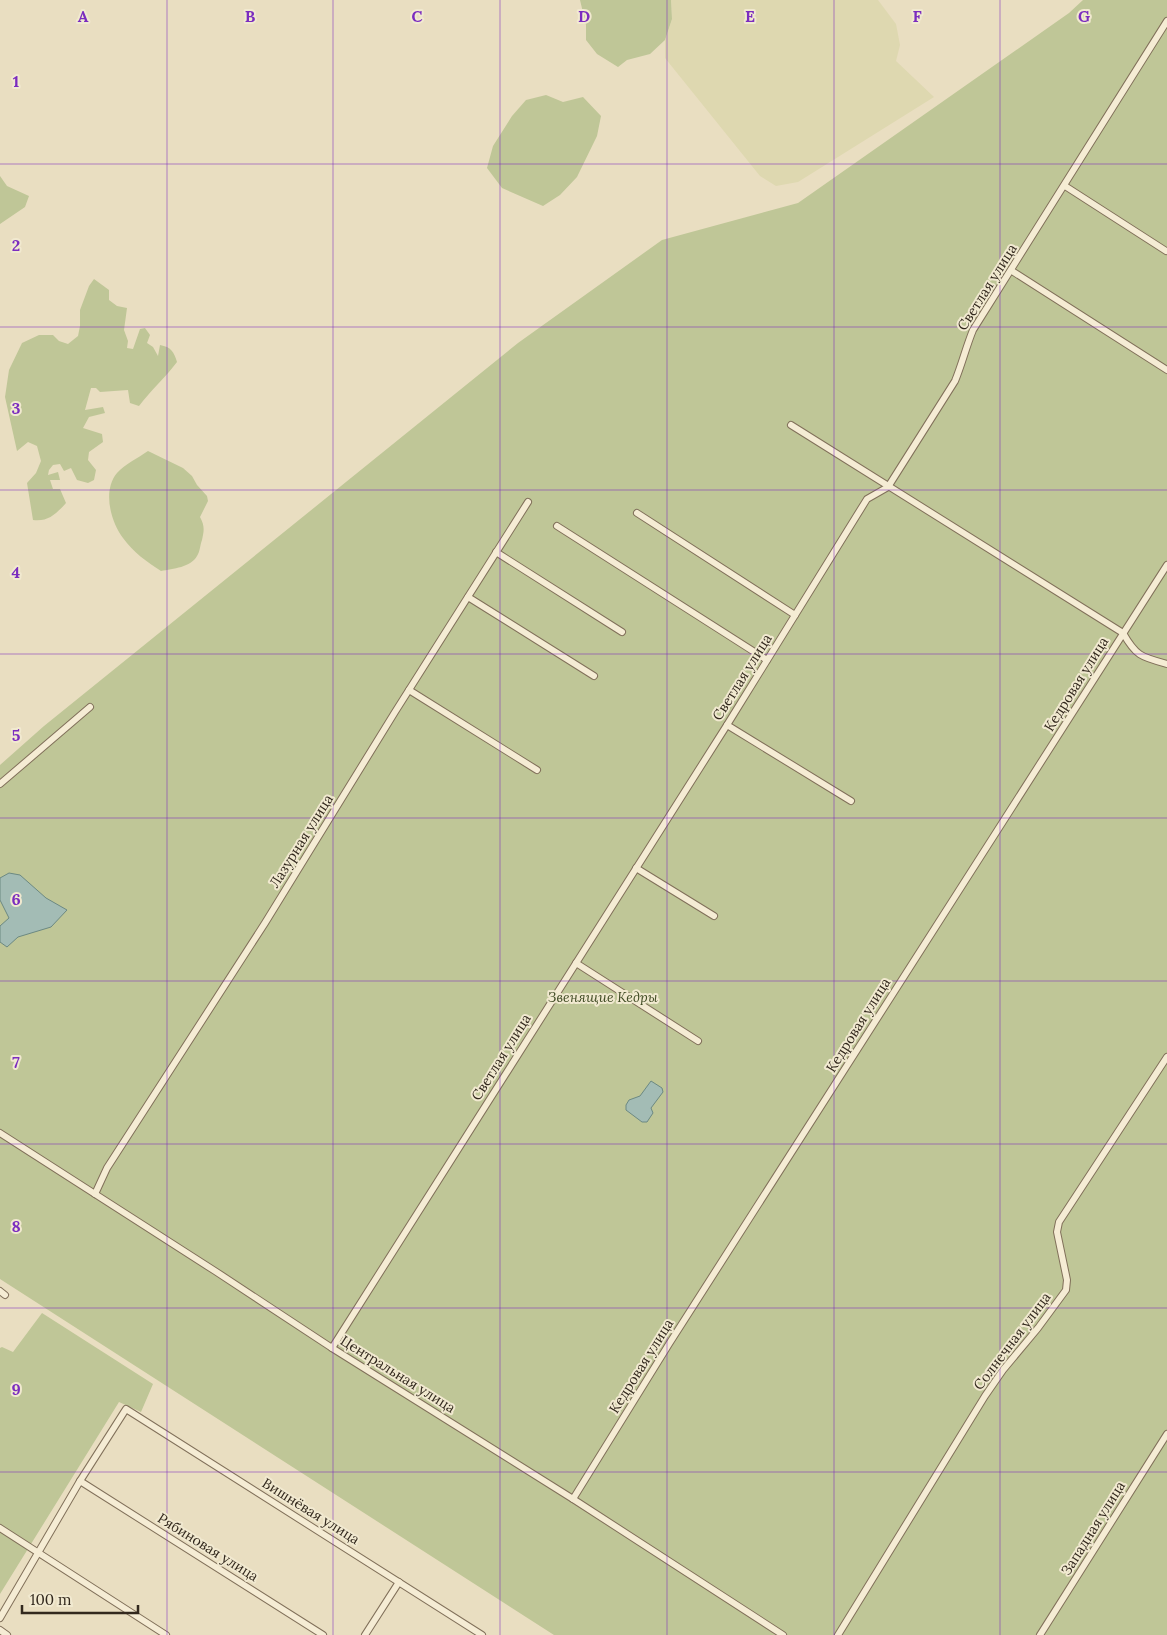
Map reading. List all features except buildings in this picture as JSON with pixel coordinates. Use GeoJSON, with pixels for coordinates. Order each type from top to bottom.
{"type":"FeatureCollection","features":[{"type":"Feature","properties":{"kind":"street","name":"Светлая улица"},"geometry":{"type":"LineString","coordinates":[[332,1348],[727,725],[867,499],[888,487],[955,381],[973,330],[1012,271],[1167,21]]}},
{"type":"Feature","properties":{"kind":"street"},"geometry":{"type":"LineString","coordinates":[[1065,186],[1166,251]]}},
{"type":"Feature","properties":{"kind":"street"},"geometry":{"type":"LineString","coordinates":[[1012,271],[1167,370]]}},
{"type":"Feature","properties":{"kind":"street"},"geometry":{"type":"LineString","coordinates":[[791,425],[1123,633],[1132,649],[1147,659],[1167,664]]}},
{"type":"Feature","properties":{"kind":"street","name":"Лазурная улица"},"geometry":{"type":"LineString","coordinates":[[96,1194],[107,1168],[266,923],[409,690],[528,502]]}},
{"type":"Feature","properties":{"kind":"street"},"geometry":{"type":"LineString","coordinates":[[637,513],[795,615]]}},
{"type":"Feature","properties":{"kind":"street"},"geometry":{"type":"LineString","coordinates":[[557,526],[767,660]]}},
{"type":"Feature","properties":{"kind":"street"},"geometry":{"type":"LineString","coordinates":[[496,552],[622,632]]}},
{"type":"Feature","properties":{"kind":"street","name":"Кедровая улица"},"geometry":{"type":"LineString","coordinates":[[573,1499],[677,1332],[1167,565]]}},
{"type":"Feature","properties":{"kind":"street"},"geometry":{"type":"LineString","coordinates":[[468,597],[594,676]]}},
{"type":"Feature","properties":{"kind":"street"},"geometry":{"type":"LineString","coordinates":[[409,690],[537,770]]}},
{"type":"Feature","properties":{"kind":"street"},"geometry":{"type":"LineString","coordinates":[[0,784],[90,707]]}},
{"type":"Feature","properties":{"kind":"street"},"geometry":{"type":"LineString","coordinates":[[727,725],[851,801]]}},
{"type":"Feature","properties":{"kind":"street"},"geometry":{"type":"LineString","coordinates":[[636,868],[714,916]]}},
{"type":"Feature","properties":{"kind":"street"},"geometry":{"type":"LineString","coordinates":[[576,963],[698,1041]]}},
{"type":"Feature","properties":{"kind":"street","name":"Солнечная улица"},"geometry":{"type":"LineString","coordinates":[[838,1635],[985,1396],[1066,1290],[1067,1280],[1057,1232],[1059,1222],[1167,1057]]}},
{"type":"Feature","properties":{"kind":"street","name":"Центральная улица"},"geometry":{"type":"LineString","coordinates":[[0,1133],[332,1348],[573,1499],[783,1635]]}},
{"type":"Feature","properties":{"kind":"street","name":"Вишнёвая улица"},"geometry":{"type":"LineString","coordinates":[[80,1481],[126,1409],[482,1635]]}},
{"type":"Feature","properties":{"kind":"street","name":"Западная улица"},"geometry":{"type":"LineString","coordinates":[[1040,1635],[1167,1434]]}},
{"type":"Feature","properties":{"kind":"street"},"geometry":{"type":"LineString","coordinates":[[0,1618],[80,1481]]}},
{"type":"Feature","properties":{"kind":"street","name":"Рябиновая улица"},"geometry":{"type":"LineString","coordinates":[[80,1481],[323,1635]]}},
{"type":"Feature","properties":{"kind":"street"},"geometry":{"type":"LineString","coordinates":[[0,1528],[166,1635]]}},
{"type":"Feature","properties":{"kind":"street"},"geometry":{"type":"LineString","coordinates":[[365,1635],[399,1582]]}},
{"type":"Feature","properties":{"kind":"street"},"geometry":{"type":"LineString","coordinates":[[0,1630],[7,1635]]}},
{"type":"Feature","properties":{"kind":"shaded area"},"geometry":{"type":"Polygon","coordinates":[[[671,0],[878,0],[896,24],[900,45],[896,61],[934,97],[798,182],[776,186],[760,176],[665,58],[665,40],[672,19],[671,0]]]}},
{"type":"Feature","properties":{"kind":"green space"},"geometry":{"type":"Polygon","coordinates":[[[580,0],[671,0],[672,19],[665,40],[650,54],[627,60],[618,67],[597,54],[586,40],[586,25],[580,0]]]}},
{"type":"Feature","properties":{"kind":"green space","name":"Звенящие Кедры"},"geometry":{"type":"Polygon","coordinates":[[[1083,0],[1167,0],[1167,1635],[554,1635],[0,1279],[0,765],[44,726],[518,343],[662,240],[798,203],[1069,13],[1083,0]]]}},
{"type":"Feature","properties":{"kind":"green space"},"geometry":{"type":"Polygon","coordinates":[[[546,95],[563,102],[583,97],[601,116],[597,136],[577,177],[560,195],[543,206],[502,188],[487,168],[493,146],[512,116],[526,100],[546,95]]]}},
{"type":"Feature","properties":{"kind":"green space"},"geometry":{"type":"Polygon","coordinates":[[[0,176],[7,186],[29,196],[25,207],[0,224],[0,176]]]}},
{"type":"Feature","properties":{"kind":"green space"},"geometry":{"type":"Polygon","coordinates":[[[94,279],[109,290],[109,300],[117,306],[127,308],[124,330],[128,341],[127,348],[133,349],[140,329],[145,328],[150,335],[147,343],[153,347],[158,356],[160,345],[164,346],[172,351],[177,362],[139,406],[130,403],[128,390],[100,392],[96,388],[91,388],[85,410],[103,407],[105,413],[89,417],[83,428],[102,434],[103,442],[89,452],[88,460],[96,470],[94,480],[88,483],[77,480],[71,468],[64,471],[60,464],[53,465],[48,475],[58,472],[60,480],[50,480],[53,489],[60,489],[66,503],[51,516],[43,520],[33,520],[27,483],[36,473],[41,461],[37,446],[28,442],[17,451],[5,397],[9,370],[22,343],[39,335],[53,335],[59,341],[68,344],[78,336],[80,310],[89,286],[94,279]]]}},
{"type":"Feature","properties":{"kind":"green space"},"geometry":{"type":"Polygon","coordinates":[[[148,451],[183,468],[192,476],[207,496],[208,501],[200,517],[204,531],[197,556],[191,563],[161,571],[140,556],[127,543],[115,524],[109,497],[112,480],[117,473],[148,451]]]}},
{"type":"Feature","properties":{"kind":"green space"},"geometry":{"type":"Polygon","coordinates":[[[42,1313],[153,1384],[141,1412],[119,1402],[0,1594],[0,1348],[2,1347],[13,1352],[42,1313]]]}},
{"type":"Feature","properties":{"kind":"water"},"geometry":{"type":"Polygon","coordinates":[[[9,873],[20,875],[46,898],[67,910],[51,927],[18,937],[7,947],[0,942],[0,926],[9,918],[0,900],[0,878],[9,873]]]}},
{"type":"Feature","properties":{"kind":"water"},"geometry":{"type":"Polygon","coordinates":[[[651,1081],[662,1088],[663,1092],[651,1108],[653,1113],[647,1122],[642,1122],[626,1110],[626,1105],[629,1100],[640,1096],[651,1081]]]}}]}
